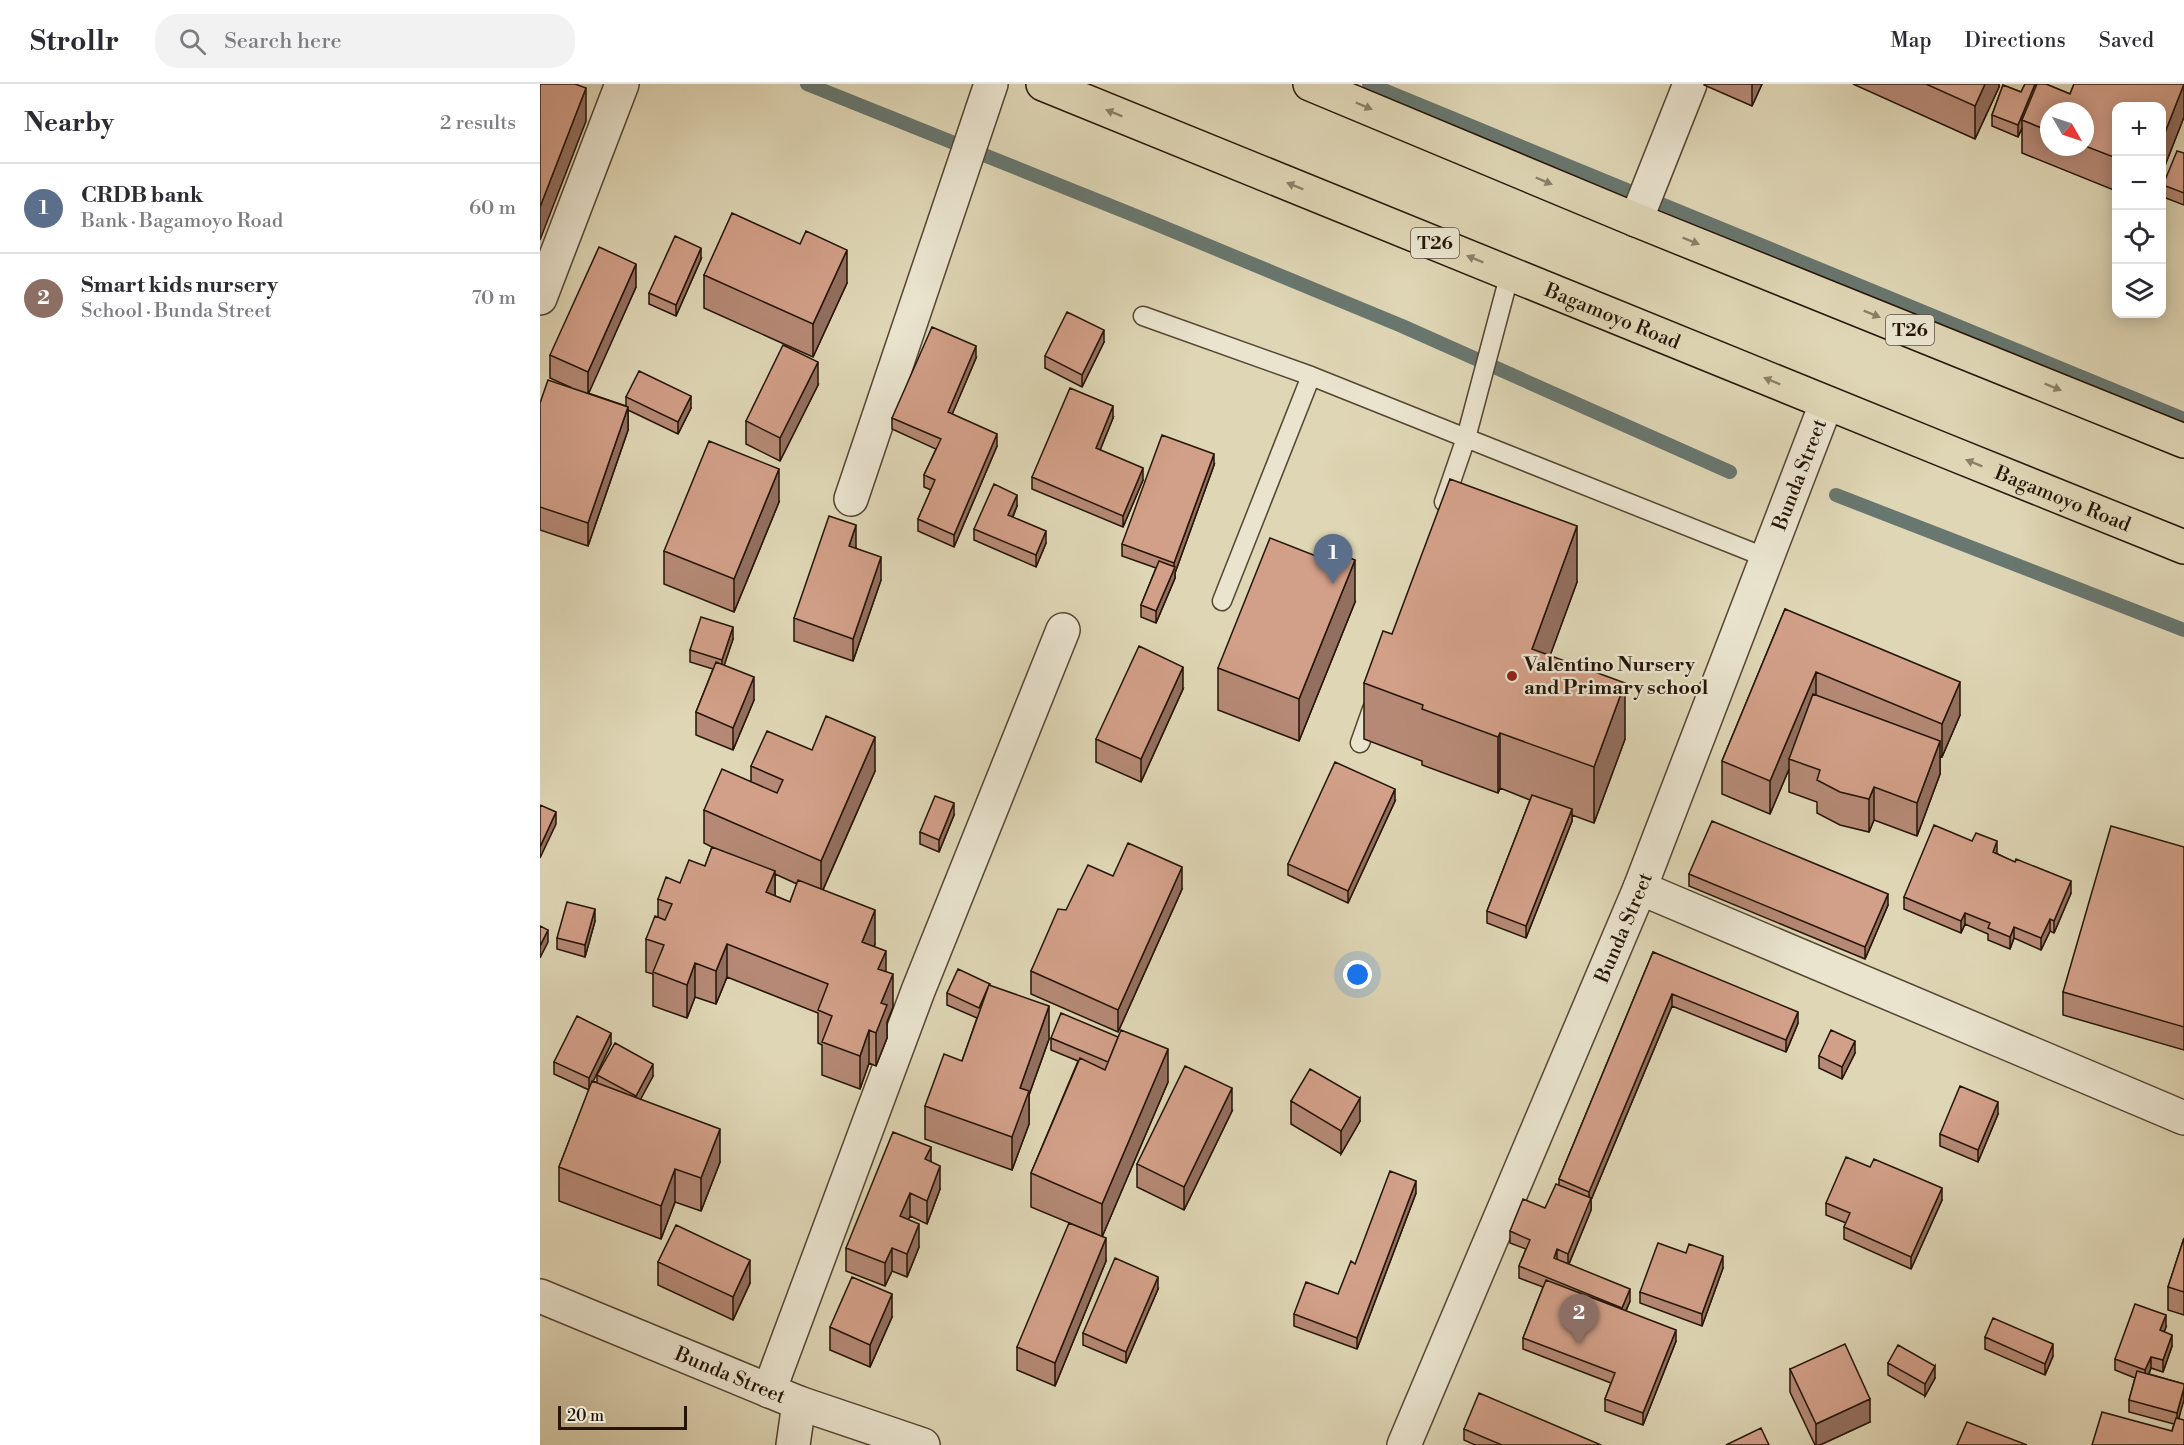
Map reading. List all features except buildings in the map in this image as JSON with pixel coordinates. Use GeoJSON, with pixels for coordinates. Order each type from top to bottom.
{"type":"FeatureCollection","features":[{"type":"Feature","properties":{"kind":"highway","name":"Bagamoyo Road"},"geometry":{"type":"LineString","coordinates":[[1043,84],[1826,404],[2184,547]]}},
{"type":"Feature","properties":{"kind":"highway","name":"T26"},"geometry":{"type":"LineString","coordinates":[[1310,84],[1636,220],[2184,441]]}},
{"type":"Feature","properties":{"kind":"street"},"geometry":{"type":"LineString","coordinates":[[540,297],[622,84]]}},
{"type":"Feature","properties":{"kind":"street"},"geometry":{"type":"LineString","coordinates":[[851,499],[991,84]]}},
{"type":"Feature","properties":{"kind":"street"},"geometry":{"type":"LineString","coordinates":[[1636,220],[1690,84]]}},
{"type":"Feature","properties":{"kind":"street","name":"Bunda Street"},"geometry":{"type":"LineString","coordinates":[[1406,1444],[1640,888],[1826,404]]}},
{"type":"Feature","properties":{"kind":"street"},"geometry":{"type":"LineString","coordinates":[[769,1391],[918,991],[1063,630]]}},
{"type":"Feature","properties":{"kind":"street"},"geometry":{"type":"LineString","coordinates":[[1640,888],[2184,1118]]}},
{"type":"Feature","properties":{"kind":"street","name":"Bunda Street"},"geometry":{"type":"LineString","coordinates":[[540,1296],[769,1391],[923,1445]]}},
{"type":"Feature","properties":{"kind":"street"},"geometry":{"type":"LineString","coordinates":[[793,1445],[800,1403]]}},
{"type":"Feature","properties":{"kind":"lane"},"geometry":{"type":"LineString","coordinates":[[1438,517],[1466,438],[1510,273]]}},
{"type":"Feature","properties":{"kind":"lane"},"geometry":{"type":"LineString","coordinates":[[1143,316],[1311,376],[1767,558]]}},
{"type":"Feature","properties":{"kind":"lane"},"geometry":{"type":"LineString","coordinates":[[1222,601],[1311,376]]}},
{"type":"Feature","properties":{"kind":"lane"},"geometry":{"type":"LineString","coordinates":[[1360,743],[1376,698]]}},
{"type":"Feature","properties":{"kind":"waterway"},"geometry":{"type":"LineString","coordinates":[[807,84],[1402,326],[1730,472]]}},
{"type":"Feature","properties":{"kind":"waterway"},"geometry":{"type":"LineString","coordinates":[[1369,84],[2184,419]]}},
{"type":"Feature","properties":{"kind":"waterway"},"geometry":{"type":"LineString","coordinates":[[1836,495],[2184,630]]}},
{"type":"Feature","properties":{"kind":"place","name":"CRDB bank"},"geometry":{"type":"Point","coordinates":[1333,584]}},
{"type":"Feature","properties":{"kind":"place","name":"Valentino Nursery and Primary school"},"geometry":{"type":"Point","coordinates":[1512,676]}},
{"type":"Feature","properties":{"kind":"place","name":"Smart kids nursery"},"geometry":{"type":"Point","coordinates":[1579,1344]}}]}
